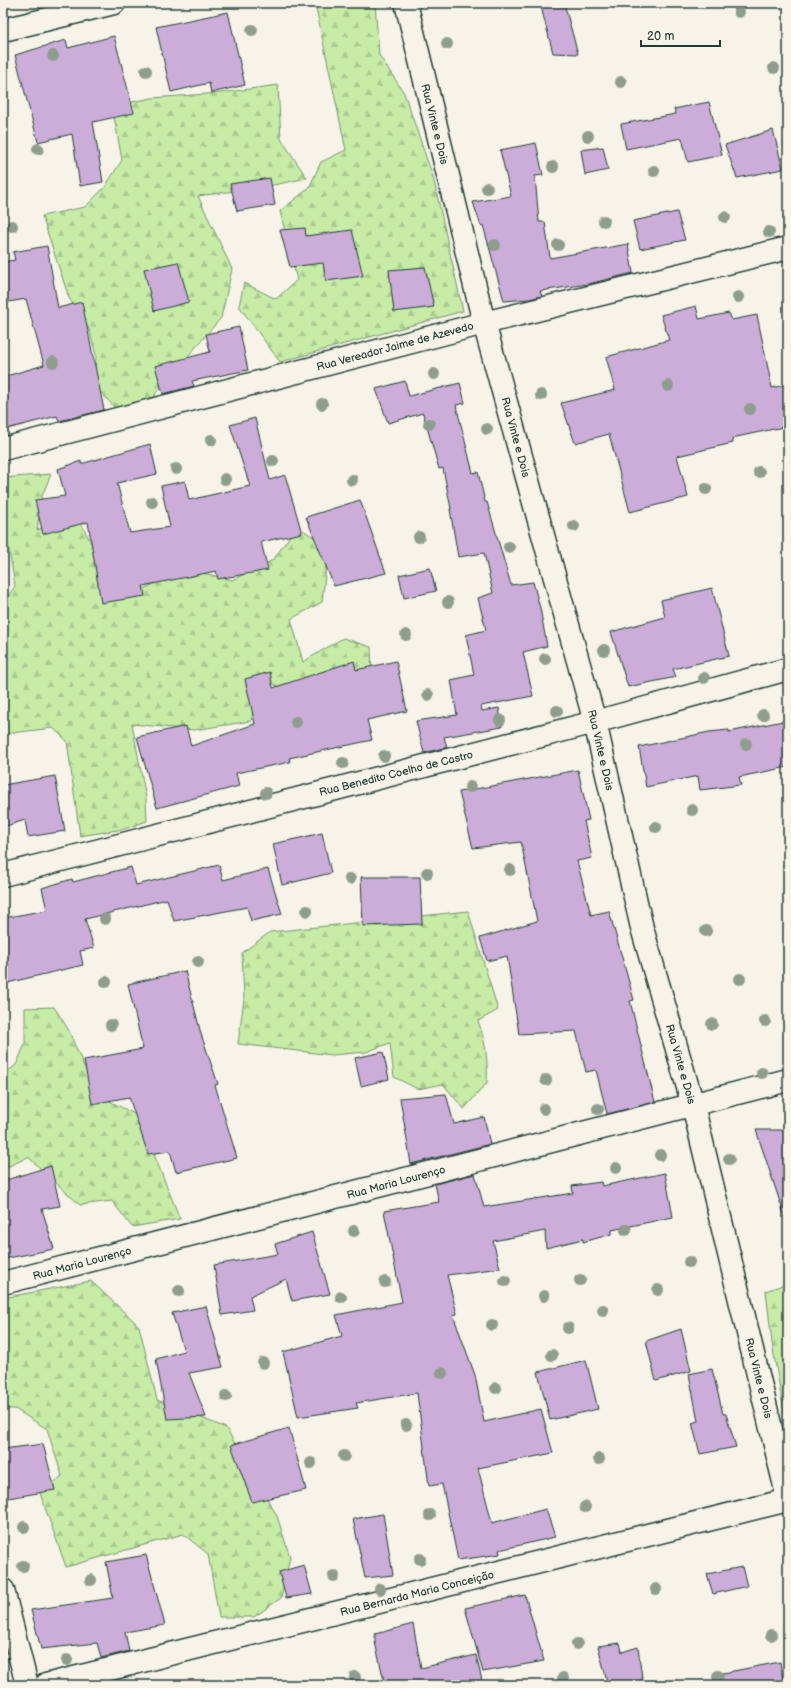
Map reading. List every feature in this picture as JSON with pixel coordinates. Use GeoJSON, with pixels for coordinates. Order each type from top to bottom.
{"type":"FeatureCollection","features":[{"type":"Feature","properties":{"kind":"street"},"geometry":{"type":"LineString","coordinates":[[3,30],[114,3]]}},
{"type":"Feature","properties":{"kind":"street","name":"Rua Vinte e Dois"},"geometry":{"type":"LineString","coordinates":[[406,3],[484,323],[595,722],[642,928],[693,1105],[788,1500]]}},
{"type":"Feature","properties":{"kind":"street","name":"Rua Vereador Jaime de Azevedo"},"geometry":{"type":"LineString","coordinates":[[3,449],[484,323],[788,248]]}},
{"type":"Feature","properties":{"kind":"street","name":"Rua Benedito Coelho de Castro"},"geometry":{"type":"LineString","coordinates":[[3,875],[595,722],[788,669]]}},
{"type":"Feature","properties":{"kind":"street","name":"Rua Maria Lourenço"},"geometry":{"type":"LineString","coordinates":[[3,1283],[788,1080]]}},
{"type":"Feature","properties":{"kind":"street","name":"Rua Bernarda Maria Conceição"},"geometry":{"type":"LineString","coordinates":[[46,1685],[788,1500]]}},
{"type":"Feature","properties":{"kind":"street"},"geometry":{"type":"LineString","coordinates":[[3,1590],[27,1685]]}},
{"type":"Feature","properties":{"kind":"green space"},"geometry":{"type":"Polygon","coordinates":[[[315,3],[375,3],[379,55],[404,93],[433,177],[463,311],[280,362],[239,306],[244,283],[276,299],[297,280],[280,211],[309,188],[321,162],[346,150],[315,3]]]}},
{"type":"Feature","properties":{"kind":"green space"},"geometry":{"type":"Polygon","coordinates":[[[278,85],[281,139],[307,178],[264,187],[198,196],[232,269],[221,318],[156,393],[152,402],[118,411],[94,385],[96,355],[89,329],[69,298],[42,216],[85,207],[105,187],[122,160],[112,106],[152,98],[221,93],[278,85]]]}},
{"type":"Feature","properties":{"kind":"green space"},"geometry":{"type":"Polygon","coordinates":[[[51,474],[42,496],[37,530],[77,515],[93,547],[98,585],[143,589],[186,569],[232,580],[273,560],[297,526],[328,547],[322,602],[291,619],[303,662],[343,638],[371,647],[372,676],[291,692],[262,679],[251,721],[194,730],[132,724],[146,798],[147,821],[124,829],[80,836],[67,741],[53,728],[3,734],[3,604],[15,586],[3,513],[3,478],[51,474]]]}},
{"type":"Feature","properties":{"kind":"green space"},"geometry":{"type":"Polygon","coordinates":[[[468,911],[498,1010],[478,1021],[486,1052],[487,1083],[464,1109],[443,1084],[418,1089],[394,1077],[390,1043],[366,1052],[332,1055],[238,1044],[244,999],[242,953],[270,932],[468,911]]]}},
{"type":"Feature","properties":{"kind":"green space"},"geometry":{"type":"Polygon","coordinates":[[[54,1007],[68,1029],[96,1094],[142,1118],[155,1157],[180,1219],[132,1227],[112,1201],[80,1205],[28,1157],[5,1168],[3,1200],[3,1075],[16,1065],[25,1044],[25,1008],[54,1007]]]}},
{"type":"Feature","properties":{"kind":"green space"},"geometry":{"type":"Polygon","coordinates":[[[91,1281],[139,1326],[157,1400],[226,1428],[277,1516],[290,1557],[281,1598],[254,1617],[219,1617],[208,1554],[183,1534],[66,1567],[40,1493],[62,1476],[47,1429],[15,1409],[3,1409],[3,1298],[91,1281]]]}},
{"type":"Feature","properties":{"kind":"green space"},"geometry":{"type":"Polygon","coordinates":[[[788,1283],[788,1436],[772,1343],[766,1291],[788,1283]]]}},
{"type":"Feature","properties":{"kind":"building"},"geometry":{"type":"Polygon","coordinates":[[[540,3],[564,3],[578,54],[553,53],[540,3]]]}},
{"type":"Feature","properties":{"kind":"building"},"geometry":{"type":"Polygon","coordinates":[[[228,12],[245,85],[211,93],[209,83],[171,92],[156,27],[228,12]]]}},
{"type":"Feature","properties":{"kind":"building"},"geometry":{"type":"Polygon","coordinates":[[[114,36],[134,113],[93,122],[103,182],[80,186],[72,134],[38,142],[15,55],[66,40],[68,48],[114,36]]]}},
{"type":"Feature","properties":{"kind":"building"},"geometry":{"type":"Polygon","coordinates":[[[709,102],[722,155],[688,162],[682,138],[626,149],[621,124],[676,114],[674,109],[709,102]]]}},
{"type":"Feature","properties":{"kind":"building"},"geometry":{"type":"Polygon","coordinates":[[[773,130],[783,169],[737,178],[725,145],[773,130]]]}},
{"type":"Feature","properties":{"kind":"building"},"geometry":{"type":"Polygon","coordinates":[[[536,143],[543,175],[535,176],[539,222],[545,222],[550,258],[628,244],[633,273],[588,284],[540,291],[542,296],[529,299],[504,301],[483,225],[481,226],[473,202],[511,196],[500,150],[536,143]]]}},
{"type":"Feature","properties":{"kind":"building"},"geometry":{"type":"Polygon","coordinates":[[[603,147],[608,170],[585,175],[581,150],[603,147]]]}},
{"type":"Feature","properties":{"kind":"building"},"geometry":{"type":"Polygon","coordinates":[[[270,178],[275,205],[237,211],[230,184],[270,178]]]}},
{"type":"Feature","properties":{"kind":"building"},"geometry":{"type":"Polygon","coordinates":[[[677,212],[685,240],[640,249],[633,221],[677,212]]]}},
{"type":"Feature","properties":{"kind":"building"},"geometry":{"type":"Polygon","coordinates":[[[305,228],[306,236],[352,230],[363,276],[326,281],[323,263],[290,267],[280,230],[305,228]]]}},
{"type":"Feature","properties":{"kind":"building"},"geometry":{"type":"Polygon","coordinates":[[[47,246],[58,308],[82,302],[104,410],[59,421],[57,416],[3,430],[3,377],[44,365],[26,299],[3,303],[3,262],[15,260],[13,252],[47,246]]]}},
{"type":"Feature","properties":{"kind":"building"},"geometry":{"type":"Polygon","coordinates":[[[178,262],[189,302],[154,311],[144,269],[178,262]]]}},
{"type":"Feature","properties":{"kind":"building"},"geometry":{"type":"Polygon","coordinates":[[[425,267],[434,307],[394,312],[389,270],[425,267]]]}},
{"type":"Feature","properties":{"kind":"building"},"geometry":{"type":"Polygon","coordinates":[[[696,306],[699,319],[729,313],[732,320],[757,315],[772,388],[788,384],[788,426],[732,438],[733,443],[677,456],[688,497],[630,512],[609,434],[575,443],[561,403],[615,390],[606,357],[669,340],[661,315],[696,306]]]}},
{"type":"Feature","properties":{"kind":"building"},"geometry":{"type":"Polygon","coordinates":[[[239,327],[248,370],[192,381],[194,386],[163,394],[155,366],[210,352],[206,334],[239,327]]]}},
{"type":"Feature","properties":{"kind":"building"},"geometry":{"type":"Polygon","coordinates":[[[405,381],[409,396],[460,383],[465,403],[456,405],[473,473],[478,472],[485,502],[487,502],[511,585],[533,582],[540,608],[547,646],[523,652],[533,696],[481,706],[482,711],[499,708],[502,727],[444,737],[447,747],[424,753],[416,721],[457,715],[451,680],[474,675],[466,635],[486,630],[478,598],[493,593],[484,553],[458,557],[443,468],[439,469],[423,413],[388,423],[376,389],[405,381]]]}},
{"type":"Feature","properties":{"kind":"building"},"geometry":{"type":"Polygon","coordinates":[[[255,418],[270,480],[285,475],[302,533],[261,542],[268,570],[218,579],[216,571],[143,586],[145,596],[101,603],[88,522],[43,534],[35,500],[65,496],[58,469],[81,461],[81,464],[150,444],[157,474],[117,483],[130,533],[170,527],[161,486],[185,481],[189,500],[250,486],[230,425],[255,418]]]}},
{"type":"Feature","properties":{"kind":"building"},"geometry":{"type":"Polygon","coordinates":[[[360,500],[386,573],[334,586],[306,517],[360,500]]]}},
{"type":"Feature","properties":{"kind":"building"},"geometry":{"type":"Polygon","coordinates":[[[430,568],[436,591],[404,598],[399,575],[430,568]]]}},
{"type":"Feature","properties":{"kind":"building"},"geometry":{"type":"Polygon","coordinates":[[[712,588],[729,656],[673,669],[676,677],[628,687],[611,632],[665,617],[661,600],[712,588]]]}},
{"type":"Feature","properties":{"kind":"building"},"geometry":{"type":"Polygon","coordinates":[[[354,661],[356,670],[396,661],[407,711],[367,720],[372,740],[289,758],[290,762],[236,773],[239,786],[157,808],[137,737],[186,726],[191,746],[255,724],[245,679],[270,672],[273,688],[354,661]]]}},
{"type":"Feature","properties":{"kind":"building"},"geometry":{"type":"Polygon","coordinates":[[[788,720],[788,767],[739,777],[741,785],[700,790],[698,776],[646,787],[639,747],[709,732],[729,730],[729,732],[788,720]]]}},
{"type":"Feature","properties":{"kind":"building"},"geometry":{"type":"Polygon","coordinates":[[[578,770],[589,820],[584,821],[592,858],[577,861],[591,915],[609,911],[634,1000],[630,1001],[655,1102],[607,1114],[596,1070],[586,1072],[576,1031],[519,1034],[507,956],[487,961],[480,938],[537,921],[521,842],[473,848],[459,792],[578,770]]]}},
{"type":"Feature","properties":{"kind":"building"},"geometry":{"type":"Polygon","coordinates":[[[55,776],[65,831],[28,837],[25,820],[3,827],[3,785],[55,776]]]}},
{"type":"Feature","properties":{"kind":"building"},"geometry":{"type":"Polygon","coordinates":[[[322,833],[331,873],[282,885],[273,844],[322,833]]]}},
{"type":"Feature","properties":{"kind":"building"},"geometry":{"type":"Polygon","coordinates":[[[219,865],[223,880],[268,869],[282,914],[251,921],[247,907],[174,921],[167,899],[85,919],[94,948],[80,951],[83,965],[3,984],[3,918],[47,910],[42,888],[72,879],[73,882],[131,867],[136,885],[219,865]]]}},
{"type":"Feature","properties":{"kind":"building"},"geometry":{"type":"Polygon","coordinates":[[[361,877],[420,877],[422,924],[363,926],[361,877]]]}},
{"type":"Feature","properties":{"kind":"building"},"geometry":{"type":"Polygon","coordinates":[[[185,971],[201,1034],[218,1084],[215,1085],[237,1158],[176,1172],[170,1151],[148,1154],[129,1097],[92,1104],[84,1060],[143,1049],[128,984],[185,971]]]}},
{"type":"Feature","properties":{"kind":"building"},"geometry":{"type":"Polygon","coordinates":[[[383,1052],[389,1079],[361,1086],[355,1058],[383,1052]]]}},
{"type":"Feature","properties":{"kind":"building"},"geometry":{"type":"Polygon","coordinates":[[[446,1094],[454,1124],[484,1117],[490,1144],[411,1164],[400,1098],[446,1094]]]}},
{"type":"Feature","properties":{"kind":"building"},"geometry":{"type":"Polygon","coordinates":[[[756,1130],[788,1130],[788,1214],[784,1214],[756,1130]]]}},
{"type":"Feature","properties":{"kind":"building"},"geometry":{"type":"Polygon","coordinates":[[[51,1166],[60,1206],[42,1209],[54,1249],[3,1259],[3,1181],[51,1166]]]}},
{"type":"Feature","properties":{"kind":"building"},"geometry":{"type":"Polygon","coordinates":[[[665,1173],[673,1217],[612,1230],[612,1234],[583,1242],[583,1239],[546,1248],[545,1231],[493,1241],[500,1268],[447,1275],[457,1314],[453,1315],[475,1375],[484,1422],[541,1409],[553,1453],[478,1468],[492,1523],[546,1509],[555,1537],[499,1550],[500,1554],[458,1560],[442,1484],[429,1486],[417,1393],[356,1403],[358,1408],[298,1417],[283,1352],[342,1336],[336,1315],[402,1302],[384,1211],[439,1202],[435,1184],[475,1174],[484,1207],[573,1193],[572,1186],[601,1182],[602,1186],[665,1173]]]}},
{"type":"Feature","properties":{"kind":"building"},"geometry":{"type":"Polygon","coordinates":[[[312,1232],[330,1294],[292,1301],[286,1279],[250,1296],[253,1310],[222,1315],[214,1265],[278,1254],[275,1244],[312,1232]]]}},
{"type":"Feature","properties":{"kind":"building"},"geometry":{"type":"Polygon","coordinates":[[[206,1306],[223,1367],[189,1373],[206,1417],[167,1419],[156,1359],[184,1351],[172,1313],[206,1306]]]}},
{"type":"Feature","properties":{"kind":"building"},"geometry":{"type":"Polygon","coordinates":[[[681,1329],[691,1371],[656,1381],[646,1341],[681,1329]]]}},
{"type":"Feature","properties":{"kind":"building"},"geometry":{"type":"Polygon","coordinates":[[[586,1360],[598,1409],[550,1420],[538,1372],[586,1360]]]}},
{"type":"Feature","properties":{"kind":"building"},"geometry":{"type":"Polygon","coordinates":[[[712,1369],[723,1414],[726,1414],[736,1447],[700,1454],[692,1423],[698,1421],[689,1374],[712,1369]]]}},
{"type":"Feature","properties":{"kind":"building"},"geometry":{"type":"Polygon","coordinates":[[[289,1428],[306,1490],[252,1502],[231,1445],[289,1428]]]}},
{"type":"Feature","properties":{"kind":"building"},"geometry":{"type":"Polygon","coordinates":[[[43,1444],[55,1490],[3,1499],[3,1449],[43,1444]]]}},
{"type":"Feature","properties":{"kind":"building"},"geometry":{"type":"Polygon","coordinates":[[[383,1514],[393,1575],[365,1578],[353,1519],[383,1514]]]}},
{"type":"Feature","properties":{"kind":"building"},"geometry":{"type":"Polygon","coordinates":[[[146,1555],[165,1625],[125,1632],[129,1651],[101,1658],[97,1643],[41,1649],[31,1610],[113,1598],[106,1562],[146,1555]]]}},
{"type":"Feature","properties":{"kind":"building"},"geometry":{"type":"Polygon","coordinates":[[[304,1565],[312,1594],[286,1598],[279,1572],[304,1565]]]}},
{"type":"Feature","properties":{"kind":"building"},"geometry":{"type":"Polygon","coordinates":[[[742,1567],[747,1586],[713,1594],[707,1574],[742,1567]]]}},
{"type":"Feature","properties":{"kind":"building"},"geometry":{"type":"Polygon","coordinates":[[[525,1595],[544,1661],[483,1672],[465,1608],[525,1595]]]}},
{"type":"Feature","properties":{"kind":"building"},"geometry":{"type":"Polygon","coordinates":[[[413,1624],[421,1668],[476,1655],[483,1685],[385,1685],[375,1642],[375,1634],[413,1624]]]}},
{"type":"Feature","properties":{"kind":"building"},"geometry":{"type":"Polygon","coordinates":[[[620,1643],[622,1652],[638,1647],[643,1685],[608,1685],[598,1646],[620,1643]]]}},
{"type":"Feature","properties":{"kind":"building"},"geometry":{"type":"Polygon","coordinates":[[[780,1662],[784,1685],[714,1685],[713,1675],[780,1662]]]}}]}
